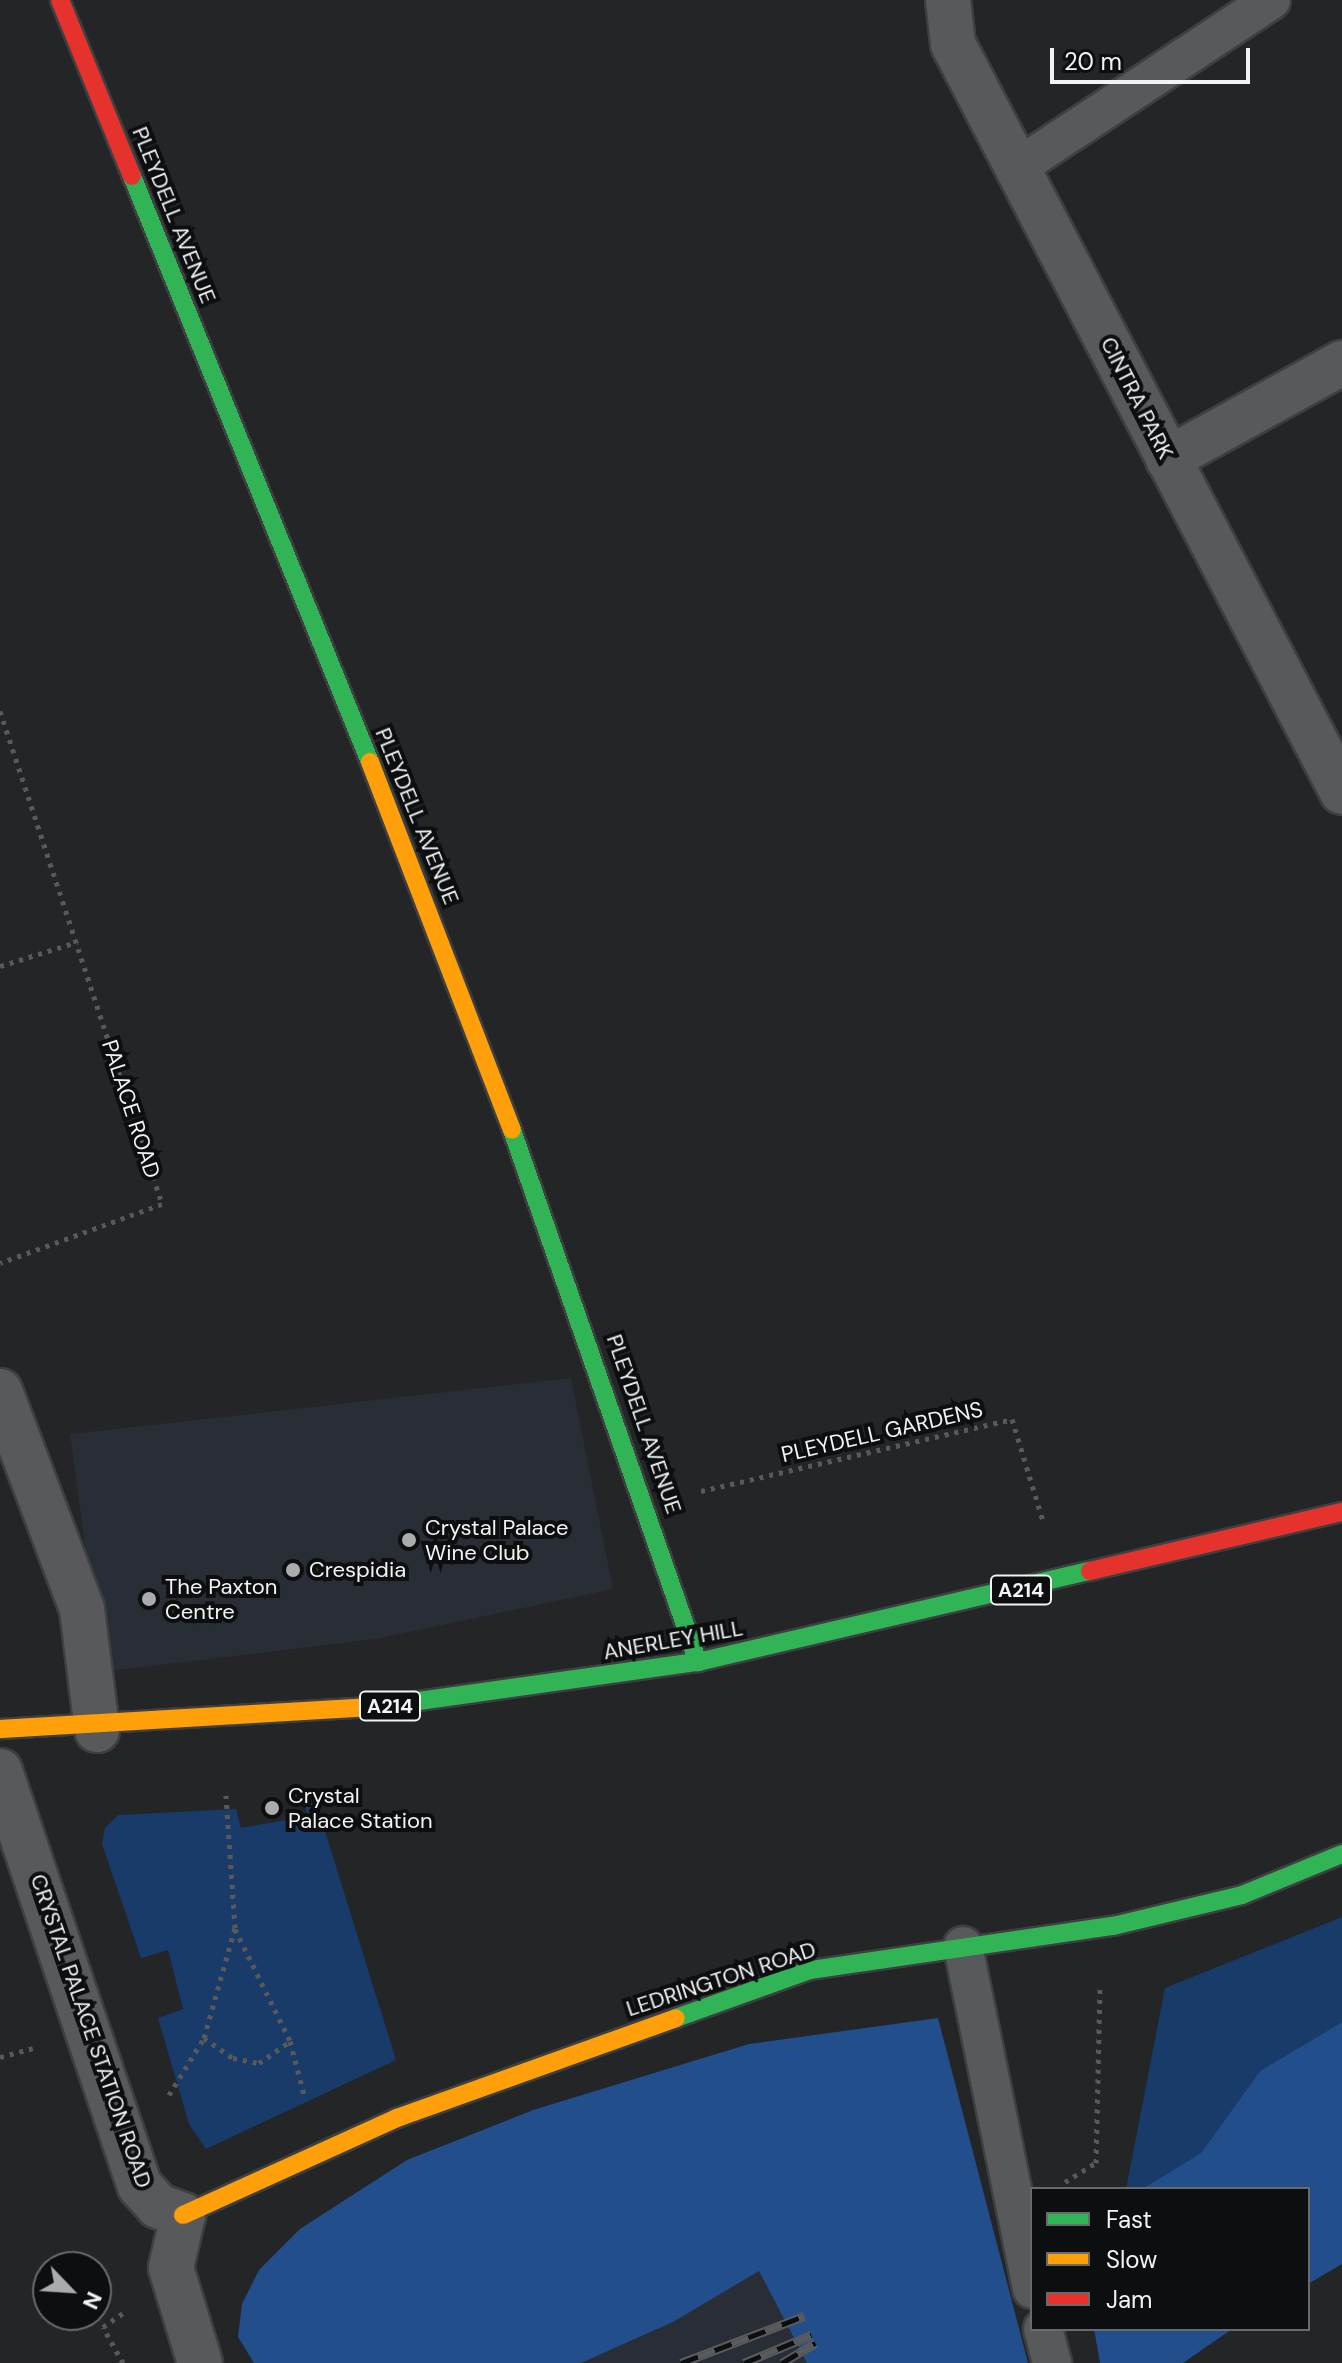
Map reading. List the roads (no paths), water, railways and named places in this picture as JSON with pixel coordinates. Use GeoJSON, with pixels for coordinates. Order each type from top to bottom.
{"type":"FeatureCollection","features":[{"type":"Feature","properties":{"kind":"street","name":"PLEYDELL AVENUE"},"geometry":{"type":"LineString","coordinates":[[60,0],[424,895],[581,1313],[698,1662]]}},
{"type":"Feature","properties":{"kind":"street","name":"CINTRA PARK"},"geometry":{"type":"LineString","coordinates":[[948,0],[953,44],[1342,792]]}},
{"type":"Feature","properties":{"kind":"street"},"geometry":{"type":"LineString","coordinates":[[1168,459],[1342,363]]}},
{"type":"Feature","properties":{"kind":"street"},"geometry":{"type":"LineString","coordinates":[[0,1391],[82,1609],[97,1730]]}},
{"type":"Feature","properties":{"kind":"street","name":"ANERLEY HILL"},"geometry":{"type":"LineString","coordinates":[[0,1729],[97,1730],[331,1713],[698,1662],[1342,1512]]}},
{"type":"Feature","properties":{"kind":"street","name":"CRYSTAL PALACE STATION ROAD"},"geometry":{"type":"LineString","coordinates":[[0,1771],[146,2197],[183,2215]]}},
{"type":"Feature","properties":{"kind":"street","name":"LEDRINGTON ROAD"},"geometry":{"type":"LineString","coordinates":[[183,2215],[397,2118],[810,1970],[1111,1926],[1242,1895],[1342,1854]]}},
{"type":"Feature","properties":{"kind":"street"},"geometry":{"type":"LineString","coordinates":[[183,2215],[171,2268],[200,2363]]}},
{"type":"Feature","properties":{"kind":"lane"},"geometry":{"type":"LineString","coordinates":[[1018,167],[1271,0]]}},
{"type":"Feature","properties":{"kind":"lane"},"geometry":{"type":"LineString","coordinates":[[963,1946],[1030,2279]]}},
{"type":"Feature","properties":{"kind":"lane"},"geometry":{"type":"LineString","coordinates":[[1044,2331],[1052,2363]]}},
{"type":"Feature","properties":{"kind":"railway"},"geometry":{"type":"LineString","coordinates":[[681,2363],[804,2316]]}},
{"type":"Feature","properties":{"kind":"railway"},"geometry":{"type":"LineString","coordinates":[[744,2363],[811,2335]]}},
{"type":"Feature","properties":{"kind":"railway"},"geometry":{"type":"LineString","coordinates":[[782,2363],[815,2343]]}},
{"type":"Feature","properties":{"kind":"place","name":"Crystal Palace Wine Club"},"geometry":{"type":"Point","coordinates":[409,1540]}},
{"type":"Feature","properties":{"kind":"place","name":"Crespidia"},"geometry":{"type":"Point","coordinates":[293,1570]}},
{"type":"Feature","properties":{"kind":"place","name":"The Paxton Centre"},"geometry":{"type":"Point","coordinates":[149,1599]}},
{"type":"Feature","properties":{"kind":"place","name":"Crystal Palace Station"},"geometry":{"type":"Point","coordinates":[272,1808]}}]}
